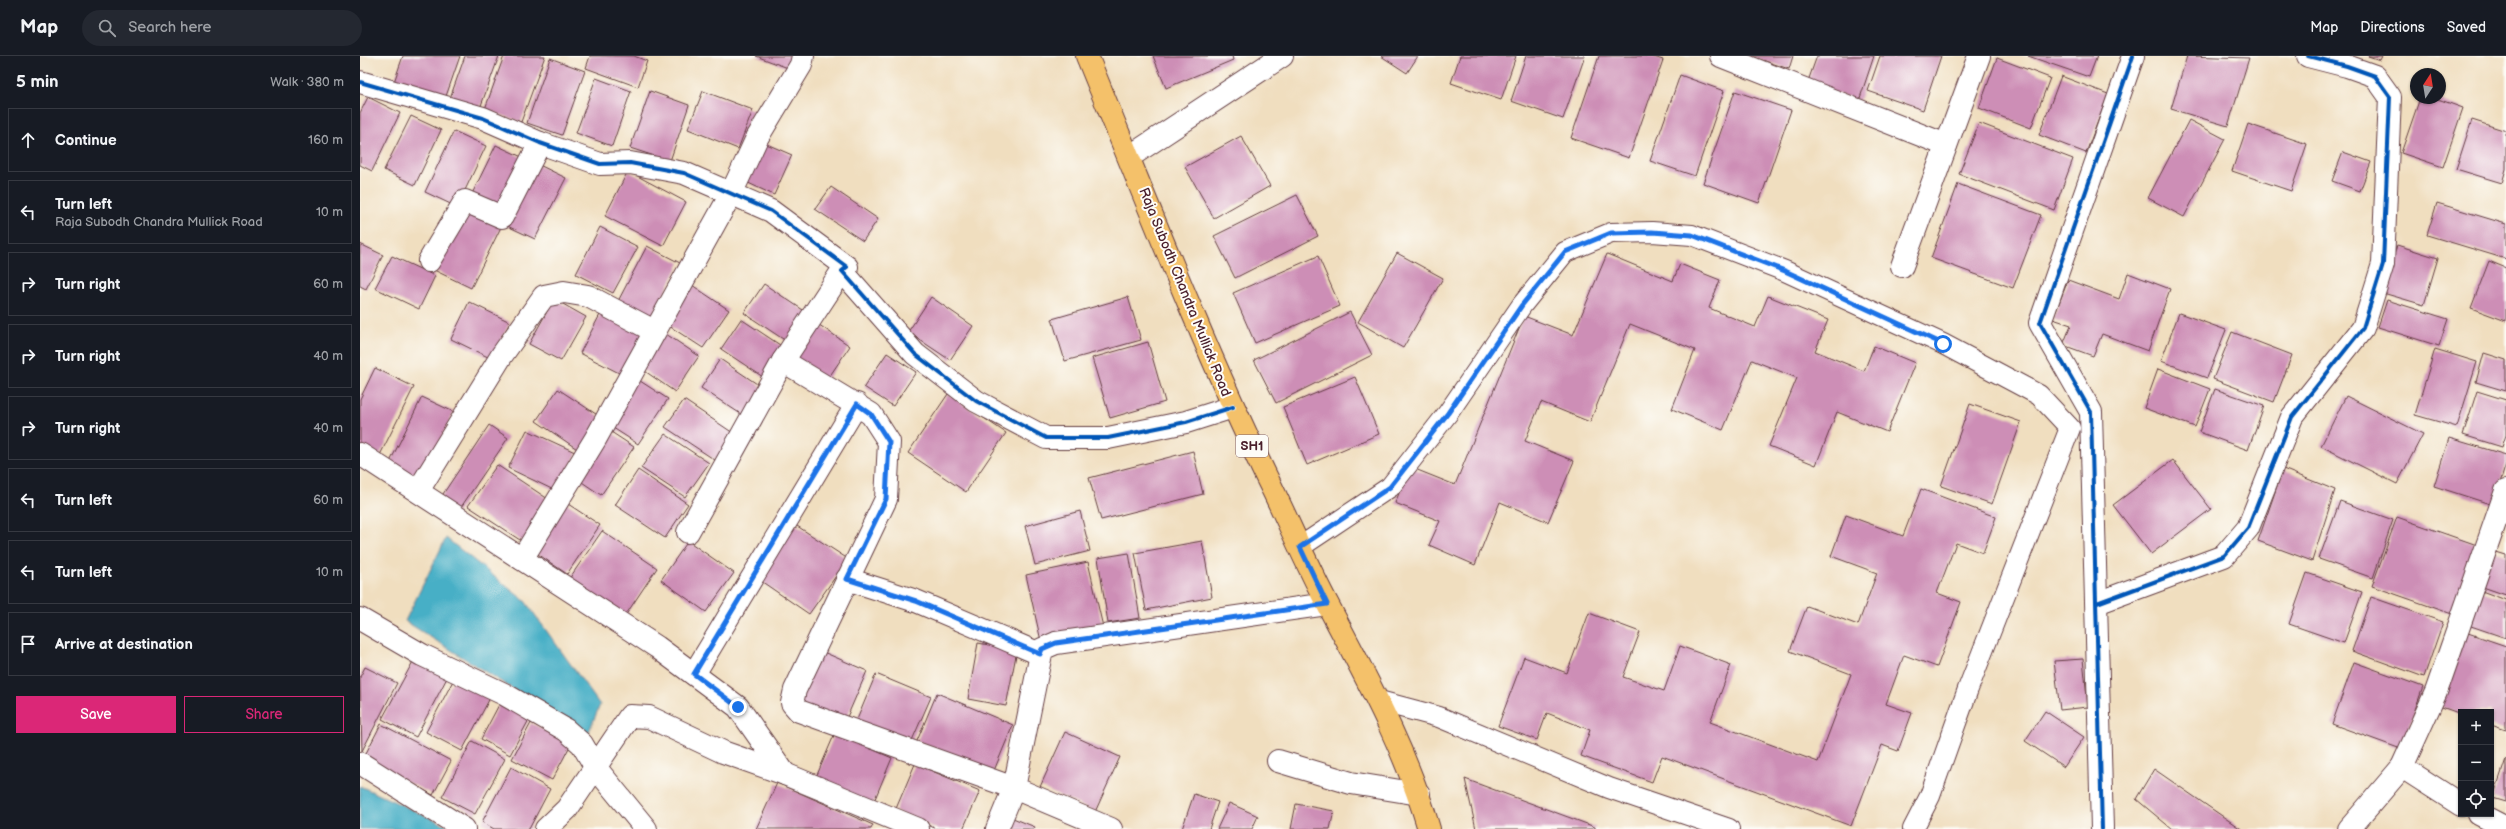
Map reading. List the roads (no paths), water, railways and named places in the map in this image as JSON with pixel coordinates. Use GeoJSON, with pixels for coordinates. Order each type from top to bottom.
{"type":"FeatureCollection","features":[{"type":"Feature","properties":{"kind":"main road","name":"Raja Subodh Chandra Mullick Road"},"geometry":{"type":"LineString","coordinates":[[1087,56],[1233,407],[1327,604],[1379,701],[1403,751],[1419,794],[1429,829]]}},
{"type":"Feature","properties":{"kind":"street"},"geometry":{"type":"LineString","coordinates":[[522,560],[596,438],[731,194],[757,138],[801,65],[803,56]]}},
{"type":"Feature","properties":{"kind":"street"},"geometry":{"type":"LineString","coordinates":[[1130,157],[1282,56]]}},
{"type":"Feature","properties":{"kind":"street"},"geometry":{"type":"LineString","coordinates":[[1721,56],[1946,145]]}},
{"type":"Feature","properties":{"kind":"street"},"geometry":{"type":"LineString","coordinates":[[1902,266],[1979,56]]}},
{"type":"Feature","properties":{"kind":"street"},"geometry":{"type":"LineString","coordinates":[[2102,829],[2091,412],[2040,323],[2133,56]]}},
{"type":"Feature","properties":{"kind":"street"},"geometry":{"type":"LineString","coordinates":[[2096,603],[2224,556],[2248,528],[2292,417],[2363,328],[2383,264],[2390,97],[2375,76],[2347,66],[2308,56]]}},
{"type":"Feature","properties":{"kind":"street"},"geometry":{"type":"LineString","coordinates":[[360,82],[483,118],[540,142],[600,164],[630,164],[684,173],[771,211],[847,267],[842,271],[783,361],[688,532]]}},
{"type":"Feature","properties":{"kind":"street"},"geometry":{"type":"LineString","coordinates":[[429,261],[465,201],[502,217],[540,142]]}},
{"type":"Feature","properties":{"kind":"street"},"geometry":{"type":"LineString","coordinates":[[842,271],[915,354],[976,401],[1046,438],[1108,438],[1186,422],[1233,407]]}},
{"type":"Feature","properties":{"kind":"street"},"geometry":{"type":"LineString","coordinates":[[418,491],[502,355],[544,296],[564,292],[588,296],[654,331]]}},
{"type":"Feature","properties":{"kind":"street"},"geometry":{"type":"LineString","coordinates":[[783,361],[857,404],[871,414],[889,442],[886,499],[795,690],[792,703],[800,711],[1014,788],[1111,829]]}},
{"type":"Feature","properties":{"kind":"street"},"geometry":{"type":"LineString","coordinates":[[694,674],[857,404]]}},
{"type":"Feature","properties":{"kind":"street"},"geometry":{"type":"LineString","coordinates":[[360,454],[657,646],[738,707],[785,774]]}},
{"type":"Feature","properties":{"kind":"street"},"geometry":{"type":"LineString","coordinates":[[2349,829],[2402,767],[2436,692],[2506,491]]}},
{"type":"Feature","properties":{"kind":"street"},"geometry":{"type":"LineString","coordinates":[[847,579],[916,601],[1040,654]]}},
{"type":"Feature","properties":{"kind":"street"},"geometry":{"type":"LineString","coordinates":[[996,829],[1014,788],[1042,649],[1056,643],[1327,604]]}},
{"type":"Feature","properties":{"kind":"street"},"geometry":{"type":"LineString","coordinates":[[360,619],[422,655],[504,694],[566,730],[582,744],[596,768],[646,829]]}},
{"type":"Feature","properties":{"kind":"street"},"geometry":{"type":"LineString","coordinates":[[546,829],[567,809],[630,716],[649,717],[723,752],[785,774],[877,822],[918,829]]}},
{"type":"Feature","properties":{"kind":"street"},"geometry":{"type":"LineString","coordinates":[[1278,760],[1351,783],[1419,794]]}},
{"type":"Feature","properties":{"kind":"street"},"geometry":{"type":"LineString","coordinates":[[360,763],[464,829]]}},
{"type":"Feature","properties":{"kind":"street"},"geometry":{"type":"LineString","coordinates":[[2402,767],[2458,803]]}},
{"type":"Feature","properties":{"kind":"street"},"geometry":{"type":"LineString","coordinates":[[2485,817],[2506,828]]}},
{"type":"Feature","properties":{"kind":"lane"},"geometry":{"type":"LineString","coordinates":[[1300,547],[1390,487],[1448,413],[1522,305],[1565,252],[1611,233],[1652,232],[1692,235],[1806,280],[1943,344],[2039,395],[2070,428],[1968,688],[1930,796],[1912,829]]}},
{"type":"Feature","properties":{"kind":"lane"},"geometry":{"type":"LineString","coordinates":[[1379,701],[1439,717],[1609,788],[1729,829]]}},
{"type":"Feature","properties":{"kind":"water"},"geometry":{"type":"Polygon","coordinates":[[[446,538],[525,601],[600,705],[587,736],[405,621],[446,538]]]}},
{"type":"Feature","properties":{"kind":"water"},"geometry":{"type":"Polygon","coordinates":[[[360,786],[448,826],[451,829],[360,829],[360,786]]]}}]}
